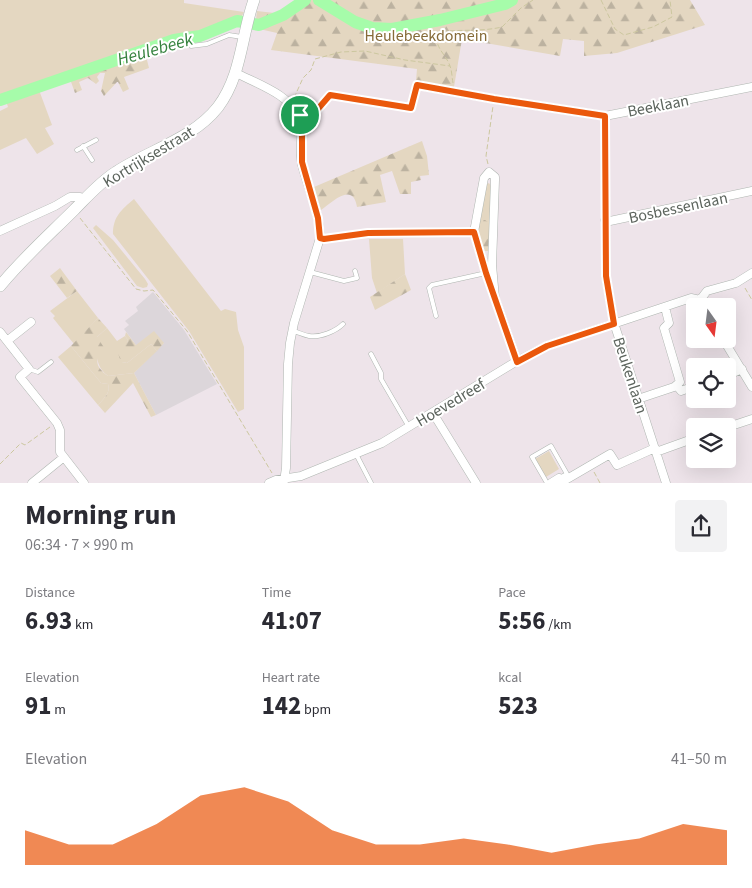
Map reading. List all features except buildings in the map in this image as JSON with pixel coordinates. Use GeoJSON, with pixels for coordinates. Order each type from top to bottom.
{"type":"FeatureCollection","features":[{"type":"Feature","properties":{"kind":"street","name":"Kortrijksestraat"},"geometry":{"type":"LineString","coordinates":[[0,286],[41,241],[74,210],[102,177],[185,135],[204,121],[217,108],[226,95],[236,73],[254,0]]}},
{"type":"Feature","properties":{"kind":"street"},"geometry":{"type":"LineString","coordinates":[[236,73],[291,104],[300,115],[302,121],[302,162],[318,218],[320,238],[293,331],[288,364],[278,481]]}},
{"type":"Feature","properties":{"kind":"street","name":"Beeklaan"},"geometry":{"type":"LineString","coordinates":[[417,85],[605,116],[752,87]]}},
{"type":"Feature","properties":{"kind":"street","name":"Beukenlaan"},"geometry":{"type":"LineString","coordinates":[[605,116],[606,276],[614,324],[666,483]]}},
{"type":"Feature","properties":{"kind":"street"},"geometry":{"type":"LineString","coordinates":[[495,298],[492,265],[495,176],[490,172],[484,178],[474,232],[486,273],[517,362]]}},
{"type":"Feature","properties":{"kind":"street","name":"Bosbessenlaan"},"geometry":{"type":"LineString","coordinates":[[605,220],[610,221],[752,191]]}},
{"type":"Feature","properties":{"kind":"street"},"geometry":{"type":"LineString","coordinates":[[0,231],[60,204],[70,197],[80,197],[83,200]]}},
{"type":"Feature","properties":{"kind":"street"},"geometry":{"type":"LineString","coordinates":[[60,204],[68,205],[74,210]]}},
{"type":"Feature","properties":{"kind":"street"},"geometry":{"type":"LineString","coordinates":[[373,232],[474,232]]}},
{"type":"Feature","properties":{"kind":"street"},"geometry":{"type":"LineString","coordinates":[[704,298],[707,291],[722,286],[726,287],[752,273]]}},
{"type":"Feature","properties":{"kind":"street","name":"Hoevedreef"},"geometry":{"type":"LineString","coordinates":[[278,481],[301,476],[382,443],[547,346],[686,300]]}},
{"type":"Feature","properties":{"kind":"street"},"geometry":{"type":"LineString","coordinates":[[638,399],[677,386],[680,382],[664,328],[669,322],[665,307]]}},
{"type":"Feature","properties":{"kind":"street"},"geometry":{"type":"LineString","coordinates":[[7,341],[31,322]]}},
{"type":"Feature","properties":{"kind":"street"},"geometry":{"type":"LineString","coordinates":[[0,332],[29,369],[20,377],[57,423],[60,430],[60,452],[84,483]]}},
{"type":"Feature","properties":{"kind":"street"},"geometry":{"type":"LineString","coordinates":[[729,348],[752,387]]}},
{"type":"Feature","properties":{"kind":"street"},"geometry":{"type":"LineString","coordinates":[[736,372],[742,369]]}},
{"type":"Feature","properties":{"kind":"street"},"geometry":{"type":"LineString","coordinates":[[677,386],[681,391],[686,389]]}},
{"type":"Feature","properties":{"kind":"street"},"geometry":{"type":"LineString","coordinates":[[433,413],[476,483]]}},
{"type":"Feature","properties":{"kind":"street"},"geometry":{"type":"LineString","coordinates":[[736,424],[752,419]]}},
{"type":"Feature","properties":{"kind":"street"},"geometry":{"type":"LineString","coordinates":[[551,483],[561,481],[610,454],[617,465],[686,441]]}},
{"type":"Feature","properties":{"kind":"street"},"geometry":{"type":"LineString","coordinates":[[32,483],[64,457]]}},
{"type":"Feature","properties":{"kind":"lane"},"geometry":{"type":"LineString","coordinates":[[191,46],[207,44],[247,28]]}},
{"type":"Feature","properties":{"kind":"lane"},"geometry":{"type":"LineString","coordinates":[[300,115],[317,110],[330,95],[411,108],[417,85]]}},
{"type":"Feature","properties":{"kind":"lane"},"geometry":{"type":"LineString","coordinates":[[77,150],[96,140]]}},
{"type":"Feature","properties":{"kind":"lane"},"geometry":{"type":"LineString","coordinates":[[83,146],[92,160]]}},
{"type":"Feature","properties":{"kind":"lane"},"geometry":{"type":"LineString","coordinates":[[310,272],[344,282],[357,278],[356,270]]}},
{"type":"Feature","properties":{"kind":"lane"},"geometry":{"type":"LineString","coordinates":[[436,316],[428,288],[432,285],[486,273]]}},
{"type":"Feature","properties":{"kind":"lane"},"geometry":{"type":"LineString","coordinates":[[293,331],[315,336],[337,330],[343,324]]}},
{"type":"Feature","properties":{"kind":"lane"},"geometry":{"type":"LineString","coordinates":[[371,354],[381,373],[381,379],[409,427]]}},
{"type":"Feature","properties":{"kind":"lane"},"geometry":{"type":"LineString","coordinates":[[29,369],[38,372],[51,362]]}},
{"type":"Feature","properties":{"kind":"lane"},"geometry":{"type":"LineString","coordinates":[[546,483],[532,457],[551,446],[567,474],[561,481]]}},
{"type":"Feature","properties":{"kind":"lane"},"geometry":{"type":"LineString","coordinates":[[356,454],[372,483]]}},
{"type":"Feature","properties":{"kind":"path"},"geometry":{"type":"LineString","coordinates":[[452,92],[454,85],[450,66],[438,47],[437,32],[464,32],[502,28],[521,8],[533,0]]}},
{"type":"Feature","properties":{"kind":"path"},"geometry":{"type":"LineString","coordinates":[[601,0],[615,29],[624,35],[653,28],[672,17],[670,0]]}},
{"type":"Feature","properties":{"kind":"path"},"geometry":{"type":"LineString","coordinates":[[291,104],[303,78],[312,70],[315,59],[341,52],[365,51],[405,60],[450,66]]}},
{"type":"Feature","properties":{"kind":"path"},"geometry":{"type":"LineString","coordinates":[[490,172],[486,156],[494,99]]}},
{"type":"Feature","properties":{"kind":"path"},"geometry":{"type":"LineString","coordinates":[[74,210],[136,289],[144,291],[153,290],[187,331],[278,481]]}},
{"type":"Feature","properties":{"kind":"path"},"geometry":{"type":"LineString","coordinates":[[320,238],[373,232]]}},
{"type":"Feature","properties":{"kind":"path"},"geometry":{"type":"LineString","coordinates":[[740,281],[752,300]]}},
{"type":"Feature","properties":{"kind":"path"},"geometry":{"type":"LineString","coordinates":[[0,464],[22,443],[25,445],[57,423]]}},
{"type":"Feature","properties":{"kind":"path"},"geometry":{"type":"LineString","coordinates":[[592,465],[600,483]]}},
{"type":"Feature","properties":{"kind":"shaded area"},"geometry":{"type":"Polygon","coordinates":[[[153,292],[184,330],[217,384],[156,415],[134,373],[164,343],[136,345],[124,329],[129,325],[125,321],[138,311],[136,307],[153,292]]]}},
{"type":"Feature","properties":{"kind":"green space"},"geometry":{"type":"Polygon","coordinates":[[[0,0],[184,0],[184,3],[244,12],[242,16],[201,33],[171,37],[0,96],[0,0]]]}},
{"type":"Feature","properties":{"kind":"green space","name":"Heulebeekdomein"},"geometry":{"type":"Polygon","coordinates":[[[299,0],[690,0],[705,25],[617,53],[584,56],[584,41],[563,39],[560,56],[462,39],[454,87],[416,81],[417,69],[271,50],[277,33],[255,28],[257,11],[283,14],[299,0]]]}},
{"type":"Feature","properties":{"kind":"green space"},"geometry":{"type":"Polygon","coordinates":[[[167,45],[168,48],[146,56],[149,68],[124,77],[129,89],[123,92],[117,82],[104,96],[101,91],[105,73],[100,73],[97,77],[99,81],[96,84],[88,78],[79,82],[82,90],[75,93],[70,79],[167,45]]]}},
{"type":"Feature","properties":{"kind":"green space"},"geometry":{"type":"Polygon","coordinates":[[[39,90],[52,125],[45,128],[54,144],[37,154],[26,138],[0,150],[0,111],[8,107],[6,101],[39,90]]]}},
{"type":"Feature","properties":{"kind":"green space"},"geometry":{"type":"Polygon","coordinates":[[[422,141],[427,156],[429,175],[420,176],[421,180],[411,182],[411,194],[400,194],[392,171],[380,175],[386,202],[357,207],[355,199],[347,194],[336,199],[321,210],[314,187],[422,141]]]}},
{"type":"Feature","properties":{"kind":"green space"},"geometry":{"type":"Polygon","coordinates":[[[489,183],[492,188],[491,224],[480,220],[487,184],[489,183]]]}},
{"type":"Feature","properties":{"kind":"green space"},"geometry":{"type":"Polygon","coordinates":[[[134,199],[221,311],[225,309],[236,312],[238,330],[244,347],[244,409],[238,412],[189,331],[113,234],[116,218],[134,199]]]}},
{"type":"Feature","properties":{"kind":"green space"},"geometry":{"type":"Polygon","coordinates":[[[480,220],[485,220],[491,224],[490,251],[481,251],[478,235],[480,220]]]}},
{"type":"Feature","properties":{"kind":"green space"},"geometry":{"type":"Polygon","coordinates":[[[96,225],[113,240],[145,279],[148,284],[147,287],[137,286],[93,228],[96,225]]]}},
{"type":"Feature","properties":{"kind":"green space"},"geometry":{"type":"Polygon","coordinates":[[[369,239],[403,239],[405,274],[377,293],[372,278],[369,239]]]}},
{"type":"Feature","properties":{"kind":"green space"},"geometry":{"type":"Polygon","coordinates":[[[60,268],[77,291],[67,298],[50,276],[60,268]]]}},
{"type":"Feature","properties":{"kind":"green space"},"geometry":{"type":"Polygon","coordinates":[[[405,274],[411,290],[375,310],[370,297],[405,274]]]}},
{"type":"Feature","properties":{"kind":"green space"},"geometry":{"type":"Polygon","coordinates":[[[77,291],[98,318],[74,344],[53,318],[55,316],[50,311],[77,291]]]}},
{"type":"Feature","properties":{"kind":"green space"},"geometry":{"type":"Polygon","coordinates":[[[98,318],[107,328],[97,337],[105,349],[98,360],[101,370],[108,376],[134,373],[156,415],[151,417],[133,383],[105,413],[98,405],[107,393],[108,384],[101,383],[71,346],[98,318]]]}},
{"type":"Feature","properties":{"kind":"green space"},"geometry":{"type":"Polygon","coordinates":[[[107,328],[117,341],[125,336],[128,340],[122,362],[127,363],[151,344],[157,351],[134,373],[108,376],[100,368],[97,353],[97,337],[107,328]]]}},
{"type":"Feature","properties":{"kind":"green space"},"geometry":{"type":"Polygon","coordinates":[[[154,331],[164,343],[157,351],[151,344],[127,363],[122,362],[119,358],[119,353],[122,344],[127,343],[128,340],[125,336],[126,332],[136,345],[154,331]]]}},
{"type":"Feature","properties":{"kind":"green space"},"geometry":{"type":"Polygon","coordinates":[[[71,346],[101,383],[108,384],[107,393],[98,405],[58,357],[71,346]]]}},
{"type":"Feature","properties":{"kind":"green space"},"geometry":{"type":"Polygon","coordinates":[[[549,451],[559,469],[546,477],[535,459],[549,451]]]}},
{"type":"Feature","properties":{"kind":"waterway","name":"Heulebeek"},"geometry":{"type":"LineString","coordinates":[[0,100],[174,40],[200,36],[237,21],[259,25],[283,15],[305,0]]}},
{"type":"Feature","properties":{"kind":"waterway","name":"Heulebeek"},"geometry":{"type":"LineString","coordinates":[[319,0],[355,22],[372,28],[392,29],[440,20],[505,4],[512,0]]}},
{"type":"Feature","properties":{"kind":"route"},"geometry":{"type":"LineString","coordinates":[[417,85],[605,116],[606,276],[614,324],[547,346],[517,362],[474,232],[368,233],[320,238],[318,218],[302,162],[302,121],[300,115],[317,110],[330,95],[411,108],[417,85]]}}]}
